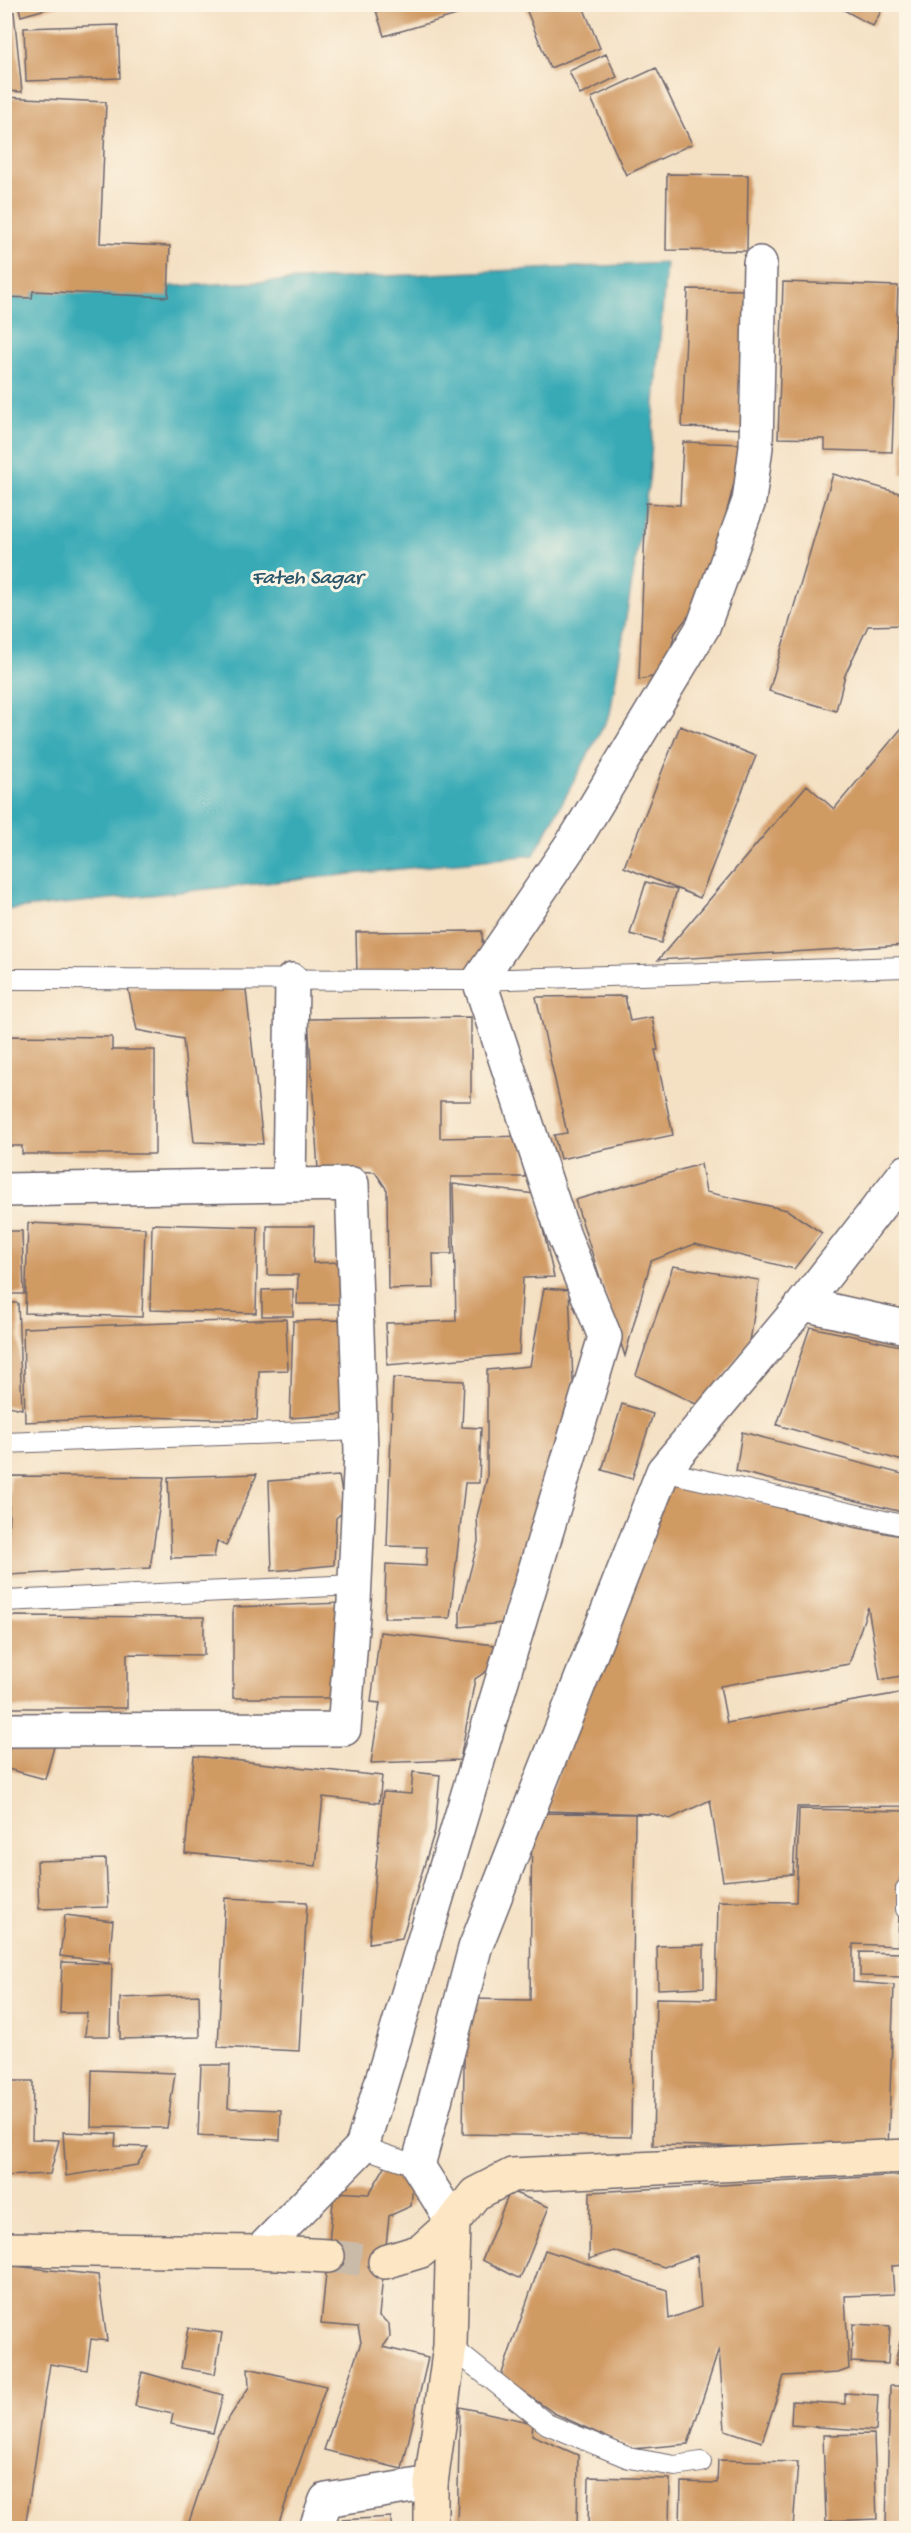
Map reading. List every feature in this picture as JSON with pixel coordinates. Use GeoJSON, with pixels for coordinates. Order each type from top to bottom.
{"type":"FeatureCollection","features":[{"type":"Feature","properties":{"kind":"street"},"geometry":{"type":"LineString","coordinates":[[260,2252],[362,2147],[605,1336],[564,1236],[479,981],[579,833],[703,627],[749,501],[756,447],[760,262]]}},
{"type":"Feature","properties":{"kind":"street"},"geometry":{"type":"LineString","coordinates":[[289,1185],[292,980]]}},
{"type":"Feature","properties":{"kind":"street"},"geometry":{"type":"LineString","coordinates":[[431,2529],[431,2483],[450,2346],[453,2222],[418,2166],[475,1948],[663,1471],[803,1304],[906,1172]]}},
{"type":"Feature","properties":{"kind":"street"},"geometry":{"type":"LineString","coordinates":[[4,1191],[352,1184],[361,1430],[355,1584],[344,1729],[4,1730]]}},
{"type":"Feature","properties":{"kind":"street"},"geometry":{"type":"LineString","coordinates":[[803,1304],[906,1327]]}},
{"type":"Feature","properties":{"kind":"street"},"geometry":{"type":"LineString","coordinates":[[385,2262],[421,2251],[453,2222],[475,2194],[512,2175],[906,2156]]}},
{"type":"Feature","properties":{"kind":"street"},"geometry":{"type":"LineString","coordinates":[[4,2249],[260,2252],[328,2256]]}},
{"type":"Feature","properties":{"kind":"street"},"geometry":{"type":"LineString","coordinates":[[316,2529],[326,2500],[431,2483]]}},
{"type":"Feature","properties":{"kind":"lane"},"geometry":{"type":"LineString","coordinates":[[4,979],[479,981],[906,967]]}},
{"type":"Feature","properties":{"kind":"lane"},"geometry":{"type":"LineString","coordinates":[[4,1443],[361,1430]]}},
{"type":"Feature","properties":{"kind":"lane"},"geometry":{"type":"LineString","coordinates":[[663,1471],[906,1526]]}},
{"type":"Feature","properties":{"kind":"lane"},"geometry":{"type":"LineString","coordinates":[[4,1601],[355,1584]]}},
{"type":"Feature","properties":{"kind":"lane"},"geometry":{"type":"LineString","coordinates":[[906,1889],[906,1909]]}},
{"type":"Feature","properties":{"kind":"lane"},"geometry":{"type":"LineString","coordinates":[[362,2147],[418,2166]]}},
{"type":"Feature","properties":{"kind":"lane"},"geometry":{"type":"LineString","coordinates":[[450,2346],[547,2424],[629,2458],[675,2466],[701,2462]]}},
{"type":"Feature","properties":{"kind":"water","name":"Fateh Sagar"},"geometry":{"type":"Polygon","coordinates":[[[666,263],[649,480],[610,714],[534,855],[5,910],[4,294],[666,263]]]}},
{"type":"Feature","properties":{"kind":"building"},"geometry":{"type":"Polygon","coordinates":[[[18,4],[60,4],[60,5],[21,16],[18,4]]]}},
{"type":"Feature","properties":{"kind":"building"},"geometry":{"type":"Polygon","coordinates":[[[374,4],[473,4],[474,10],[384,36],[374,4]]]}},
{"type":"Feature","properties":{"kind":"building"},"geometry":{"type":"Polygon","coordinates":[[[524,4],[582,4],[600,48],[550,68],[524,4]]]}},
{"type":"Feature","properties":{"kind":"building"},"geometry":{"type":"Polygon","coordinates":[[[844,4],[885,4],[873,26],[842,9],[844,4]]]}},
{"type":"Feature","properties":{"kind":"building"},"geometry":{"type":"Polygon","coordinates":[[[4,11],[14,12],[22,92],[4,91],[4,11]]]}},
{"type":"Feature","properties":{"kind":"building"},"geometry":{"type":"Polygon","coordinates":[[[118,25],[120,78],[26,81],[24,28],[118,25]]]}},
{"type":"Feature","properties":{"kind":"building"},"geometry":{"type":"Polygon","coordinates":[[[606,54],[617,77],[580,95],[569,71],[606,54]]]}},
{"type":"Feature","properties":{"kind":"building"},"geometry":{"type":"Polygon","coordinates":[[[656,68],[692,144],[626,175],[591,98],[656,68]]]}},
{"type":"Feature","properties":{"kind":"building"},"geometry":{"type":"Polygon","coordinates":[[[4,97],[106,102],[100,243],[170,246],[168,297],[33,291],[32,298],[4,297],[4,97]]]}},
{"type":"Feature","properties":{"kind":"building"},"geometry":{"type":"Polygon","coordinates":[[[667,174],[748,175],[747,251],[666,250],[667,174]]]}},
{"type":"Feature","properties":{"kind":"building"},"geometry":{"type":"Polygon","coordinates":[[[783,282],[898,286],[892,452],[825,450],[825,439],[778,438],[783,282]]]}},
{"type":"Feature","properties":{"kind":"building"},"geometry":{"type":"Polygon","coordinates":[[[688,289],[747,290],[750,429],[682,427],[688,289]]]}},
{"type":"Feature","properties":{"kind":"building"},"geometry":{"type":"Polygon","coordinates":[[[905,400],[906,474],[901,474],[905,400]]]}},
{"type":"Feature","properties":{"kind":"building"},"geometry":{"type":"Polygon","coordinates":[[[683,442],[744,444],[706,593],[675,633],[664,674],[639,680],[646,503],[680,505],[683,442]]]}},
{"type":"Feature","properties":{"kind":"building"},"geometry":{"type":"Polygon","coordinates":[[[833,474],[906,495],[906,625],[868,626],[845,675],[836,711],[769,691],[833,474]]]}},
{"type":"Feature","properties":{"kind":"building"},"geometry":{"type":"Polygon","coordinates":[[[906,723],[906,945],[658,960],[807,785],[834,809],[906,723]]]}},
{"type":"Feature","properties":{"kind":"building"},"geometry":{"type":"Polygon","coordinates":[[[680,726],[756,756],[700,898],[624,867],[680,726]]]}},
{"type":"Feature","properties":{"kind":"building"},"geometry":{"type":"Polygon","coordinates":[[[646,882],[677,890],[661,943],[630,934],[646,882]]]}},
{"type":"Feature","properties":{"kind":"building"},"geometry":{"type":"Polygon","coordinates":[[[482,931],[483,974],[357,975],[356,932],[482,931]]]}},
{"type":"Feature","properties":{"kind":"building"},"geometry":{"type":"Polygon","coordinates":[[[128,988],[246,990],[263,1144],[194,1142],[183,1039],[137,1030],[128,988]]]}},
{"type":"Feature","properties":{"kind":"building"},"geometry":{"type":"Polygon","coordinates":[[[625,996],[630,1021],[652,1017],[658,1050],[655,1050],[673,1135],[560,1159],[554,1135],[567,1133],[536,997],[625,996]]]}},
{"type":"Feature","properties":{"kind":"building"},"geometry":{"type":"Polygon","coordinates":[[[471,1017],[471,1101],[440,1101],[440,1138],[524,1136],[525,1177],[451,1177],[452,1254],[433,1254],[434,1288],[388,1289],[387,1190],[375,1172],[318,1170],[308,1019],[471,1017]]]}},
{"type":"Feature","properties":{"kind":"building"},"geometry":{"type":"Polygon","coordinates":[[[4,1036],[112,1037],[112,1050],[155,1050],[155,1154],[22,1154],[22,1146],[4,1146],[4,1036]]]}},
{"type":"Feature","properties":{"kind":"building"},"geometry":{"type":"Polygon","coordinates":[[[701,1164],[706,1192],[787,1210],[822,1233],[794,1269],[695,1244],[651,1261],[625,1356],[575,1200],[701,1164]]]}},
{"type":"Feature","properties":{"kind":"building"},"geometry":{"type":"Polygon","coordinates":[[[453,1184],[535,1194],[554,1277],[523,1278],[519,1354],[387,1365],[386,1323],[456,1321],[453,1184]]]}},
{"type":"Feature","properties":{"kind":"building"},"geometry":{"type":"Polygon","coordinates":[[[28,1223],[145,1228],[142,1317],[25,1313],[28,1223]]]}},
{"type":"Feature","properties":{"kind":"building"},"geometry":{"type":"Polygon","coordinates":[[[152,1224],[258,1227],[256,1313],[150,1310],[152,1224]]]}},
{"type":"Feature","properties":{"kind":"building"},"geometry":{"type":"Polygon","coordinates":[[[267,1226],[314,1226],[313,1263],[343,1262],[348,1304],[297,1304],[298,1275],[267,1275],[267,1226]]]}},
{"type":"Feature","properties":{"kind":"building"},"geometry":{"type":"Polygon","coordinates":[[[4,1231],[22,1231],[24,1294],[4,1294],[4,1231]]]}},
{"type":"Feature","properties":{"kind":"building"},"geometry":{"type":"Polygon","coordinates":[[[673,1266],[759,1280],[750,1342],[700,1406],[636,1375],[673,1266]]]}},
{"type":"Feature","properties":{"kind":"building"},"geometry":{"type":"Polygon","coordinates":[[[544,1288],[569,1290],[574,1403],[504,1623],[460,1627],[460,1610],[478,1542],[477,1516],[487,1478],[487,1370],[530,1366],[544,1288]]]}},
{"type":"Feature","properties":{"kind":"building"},"geometry":{"type":"Polygon","coordinates":[[[293,1289],[293,1316],[262,1316],[262,1290],[293,1289]]]}},
{"type":"Feature","properties":{"kind":"building"},"geometry":{"type":"Polygon","coordinates":[[[4,1303],[18,1303],[22,1409],[4,1405],[4,1303]]]}},
{"type":"Feature","properties":{"kind":"building"},"geometry":{"type":"Polygon","coordinates":[[[286,1319],[288,1370],[259,1371],[257,1420],[141,1417],[25,1422],[23,1328],[286,1319]]]}},
{"type":"Feature","properties":{"kind":"building"},"geometry":{"type":"Polygon","coordinates":[[[343,1320],[346,1414],[290,1418],[293,1321],[343,1320]]]}},
{"type":"Feature","properties":{"kind":"building"},"geometry":{"type":"Polygon","coordinates":[[[810,1327],[906,1347],[906,1462],[777,1425],[810,1327]]]}},
{"type":"Feature","properties":{"kind":"building"},"geometry":{"type":"Polygon","coordinates":[[[393,1378],[464,1381],[462,1427],[481,1428],[479,1483],[465,1483],[450,1618],[384,1618],[386,1564],[426,1566],[427,1547],[387,1546],[393,1378]]]}},
{"type":"Feature","properties":{"kind":"building"},"geometry":{"type":"Polygon","coordinates":[[[622,1404],[653,1414],[632,1479],[602,1470],[622,1404]]]}},
{"type":"Feature","properties":{"kind":"building"},"geometry":{"type":"Polygon","coordinates":[[[742,1432],[906,1475],[906,1513],[736,1471],[742,1432]]]}},
{"type":"Feature","properties":{"kind":"building"},"geometry":{"type":"Polygon","coordinates":[[[257,1474],[226,1546],[217,1541],[214,1557],[171,1558],[168,1477],[257,1474]]]}},
{"type":"Feature","properties":{"kind":"building"},"geometry":{"type":"Polygon","coordinates":[[[10,1476],[164,1477],[150,1568],[7,1575],[10,1476]]]}},
{"type":"Feature","properties":{"kind":"building"},"geometry":{"type":"Polygon","coordinates":[[[339,1476],[345,1510],[336,1518],[334,1565],[272,1571],[269,1481],[339,1476]]]}},
{"type":"Feature","properties":{"kind":"building"},"geometry":{"type":"Polygon","coordinates":[[[671,1479],[853,1527],[906,1537],[906,1675],[880,1680],[868,1607],[849,1664],[720,1686],[727,1723],[906,1692],[906,1806],[797,1807],[793,1874],[723,1881],[710,1800],[670,1819],[653,1814],[544,1811],[671,1479]]]}},
{"type":"Feature","properties":{"kind":"building"},"geometry":{"type":"Polygon","coordinates":[[[343,1603],[330,1698],[233,1698],[233,1607],[343,1603]]]}},
{"type":"Feature","properties":{"kind":"building"},"geometry":{"type":"Polygon","coordinates":[[[7,1616],[204,1617],[204,1655],[127,1654],[127,1708],[7,1708],[7,1616]]]}},
{"type":"Feature","properties":{"kind":"building"},"geometry":{"type":"Polygon","coordinates":[[[380,1632],[495,1645],[488,1670],[475,1679],[460,1760],[371,1763],[380,1703],[371,1702],[380,1632]]]}},
{"type":"Feature","properties":{"kind":"building"},"geometry":{"type":"Polygon","coordinates":[[[13,1735],[54,1747],[45,1779],[4,1768],[13,1735]]]}},
{"type":"Feature","properties":{"kind":"building"},"geometry":{"type":"Polygon","coordinates":[[[194,1756],[382,1776],[379,1803],[323,1797],[316,1866],[185,1853],[194,1756]]]}},
{"type":"Feature","properties":{"kind":"building"},"geometry":{"type":"Polygon","coordinates":[[[413,1772],[440,1775],[435,1830],[402,1938],[369,1943],[383,1792],[411,1794],[413,1772]]]}},
{"type":"Feature","properties":{"kind":"building"},"geometry":{"type":"Polygon","coordinates":[[[799,1809],[906,1811],[906,1878],[900,1878],[898,1946],[853,1944],[853,1982],[894,1985],[888,2149],[653,2145],[656,1998],[716,1999],[718,1901],[796,1902],[799,1809]]]}},
{"type":"Feature","properties":{"kind":"building"},"geometry":{"type":"Polygon","coordinates":[[[532,1813],[635,1814],[631,2137],[463,2134],[465,1999],[530,2000],[532,1813]]]}},
{"type":"Feature","properties":{"kind":"building"},"geometry":{"type":"Polygon","coordinates":[[[106,1859],[108,1907],[39,1909],[37,1861],[106,1859]]]}},
{"type":"Feature","properties":{"kind":"building"},"geometry":{"type":"Polygon","coordinates":[[[225,1898],[307,1902],[299,2051],[218,2047],[225,1898]]]}},
{"type":"Feature","properties":{"kind":"building"},"geometry":{"type":"Polygon","coordinates":[[[65,1915],[113,1921],[109,1962],[60,1956],[65,1915]]]}},
{"type":"Feature","properties":{"kind":"building"},"geometry":{"type":"Polygon","coordinates":[[[704,1945],[704,1987],[658,1989],[657,1946],[704,1945]]]}},
{"type":"Feature","properties":{"kind":"building"},"geometry":{"type":"Polygon","coordinates":[[[860,1952],[901,1953],[901,1977],[860,1976],[860,1952]]]}},
{"type":"Feature","properties":{"kind":"building"},"geometry":{"type":"Polygon","coordinates":[[[62,1962],[112,1964],[110,2036],[85,2036],[87,2013],[60,2013],[62,1962]]]}},
{"type":"Feature","properties":{"kind":"building"},"geometry":{"type":"Polygon","coordinates":[[[199,1995],[200,2037],[120,2039],[120,1998],[199,1995]]]}},
{"type":"Feature","properties":{"kind":"building"},"geometry":{"type":"Polygon","coordinates":[[[201,2065],[230,2065],[228,2108],[281,2110],[280,2140],[198,2136],[201,2065]]]}},
{"type":"Feature","properties":{"kind":"building"},"geometry":{"type":"Polygon","coordinates":[[[92,2070],[175,2073],[167,2128],[91,2127],[92,2070]]]}},
{"type":"Feature","properties":{"kind":"building"},"geometry":{"type":"Polygon","coordinates":[[[4,2081],[33,2081],[32,2139],[59,2140],[50,2174],[4,2176],[4,2081]]]}},
{"type":"Feature","properties":{"kind":"building"},"geometry":{"type":"Polygon","coordinates":[[[63,2132],[116,2134],[115,2146],[148,2147],[137,2165],[66,2176],[63,2132]]]}},
{"type":"Feature","properties":{"kind":"building"},"geometry":{"type":"Polygon","coordinates":[[[387,2163],[402,2171],[413,2183],[411,2206],[389,2216],[379,2316],[389,2324],[390,2337],[383,2347],[428,2358],[402,2469],[324,2450],[361,2342],[358,2327],[321,2324],[334,2192],[369,2194],[387,2163]]]}},
{"type":"Feature","properties":{"kind":"building"},"geometry":{"type":"Polygon","coordinates":[[[906,2175],[906,2265],[892,2266],[894,2294],[845,2296],[849,2369],[838,2373],[784,2376],[762,2442],[725,2430],[719,2349],[688,2444],[632,2449],[554,2413],[501,2376],[545,2250],[667,2290],[669,2319],[701,2307],[697,2255],[664,2267],[614,2251],[589,2259],[590,2192],[906,2175]]]}},
{"type":"Feature","properties":{"kind":"building"},"geometry":{"type":"Polygon","coordinates":[[[510,2191],[549,2207],[520,2279],[482,2260],[510,2191]]]}},
{"type":"Feature","properties":{"kind":"building"},"geometry":{"type":"Polygon","coordinates":[[[4,2265],[98,2275],[107,2341],[91,2339],[87,2370],[50,2364],[25,2528],[4,2528],[4,2265]]]}},
{"type":"Feature","properties":{"kind":"building"},"geometry":{"type":"Polygon","coordinates":[[[906,2315],[906,2367],[895,2364],[906,2315]]]}},
{"type":"Feature","properties":{"kind":"building"},"geometry":{"type":"Polygon","coordinates":[[[853,2324],[890,2326],[888,2364],[851,2362],[853,2324]]]}},
{"type":"Feature","properties":{"kind":"building"},"geometry":{"type":"Polygon","coordinates":[[[188,2328],[222,2333],[215,2374],[181,2368],[188,2328]]]}},
{"type":"Feature","properties":{"kind":"building"},"geometry":{"type":"Polygon","coordinates":[[[248,2368],[326,2386],[277,2528],[187,2528],[218,2435],[249,2387],[248,2368]]]}},
{"type":"Feature","properties":{"kind":"building"},"geometry":{"type":"Polygon","coordinates":[[[142,2372],[223,2395],[213,2433],[171,2424],[173,2414],[135,2406],[142,2372]]]}},
{"type":"Feature","properties":{"kind":"building"},"geometry":{"type":"Polygon","coordinates":[[[890,2386],[906,2386],[906,2524],[886,2524],[890,2386]]]}},
{"type":"Feature","properties":{"kind":"building"},"geometry":{"type":"Polygon","coordinates":[[[845,2393],[878,2395],[876,2431],[791,2425],[792,2401],[845,2404],[845,2393]]]}},
{"type":"Feature","properties":{"kind":"building"},"geometry":{"type":"Polygon","coordinates":[[[460,2407],[533,2423],[532,2435],[578,2455],[577,2528],[457,2528],[460,2407]]]}},
{"type":"Feature","properties":{"kind":"building"},"geometry":{"type":"Polygon","coordinates":[[[874,2434],[877,2519],[826,2521],[823,2435],[874,2434]]]}},
{"type":"Feature","properties":{"kind":"building"},"geometry":{"type":"Polygon","coordinates":[[[718,2460],[798,2462],[793,2528],[680,2528],[681,2482],[717,2483],[718,2460]]]}},
{"type":"Feature","properties":{"kind":"building"},"geometry":{"type":"Polygon","coordinates":[[[589,2477],[670,2479],[669,2528],[588,2528],[589,2477]]]}},
{"type":"Feature","properties":{"kind":"building"},"geometry":{"type":"Polygon","coordinates":[[[391,2517],[391,2528],[338,2528],[341,2520],[391,2517]]]}},
{"type":"Feature","properties":{"kind":"tunnel"},"geometry":{"type":"LineString","coordinates":[[328,2256],[385,2262]]}}]}
